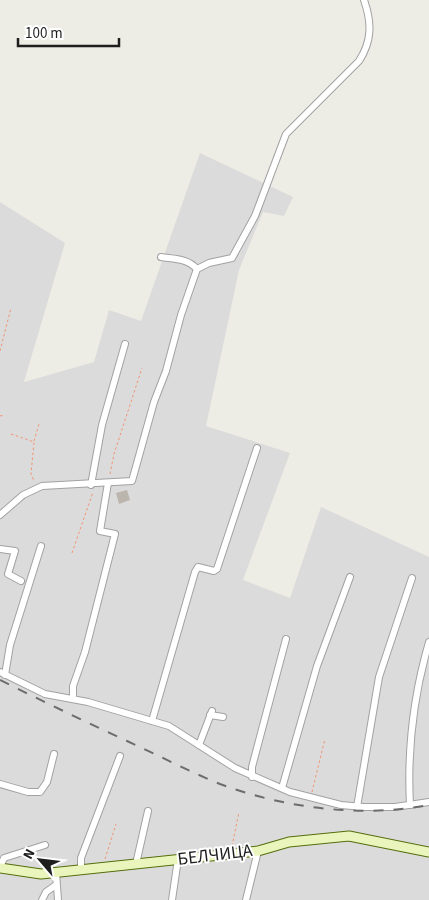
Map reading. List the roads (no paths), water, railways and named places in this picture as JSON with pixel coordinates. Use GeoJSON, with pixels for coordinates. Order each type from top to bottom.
{"type":"FeatureCollection","features":[{"type":"Feature","properties":{"kind":"main road","name":"БЕЛЧИЦА"},"geometry":{"type":"LineString","coordinates":[[0,868],[41,874],[231,854],[258,850],[289,842],[349,836],[429,852]]}},
{"type":"Feature","properties":{"kind":"street"},"geometry":{"type":"LineString","coordinates":[[0,515],[35,488],[59,484],[93,485],[126,483],[134,478],[154,402],[166,371],[181,315],[197,269],[209,263],[232,258],[255,216],[286,134],[359,61],[370,34],[370,22],[364,0]]}},
{"type":"Feature","properties":{"kind":"street"},"geometry":{"type":"LineString","coordinates":[[161,257],[192,263],[197,269]]}},
{"type":"Feature","properties":{"kind":"street"},"geometry":{"type":"LineString","coordinates":[[93,485],[102,425],[125,344]]}},
{"type":"Feature","properties":{"kind":"street"},"geometry":{"type":"LineString","coordinates":[[152,721],[195,572],[198,567],[214,571],[217,569],[257,448]]}},
{"type":"Feature","properties":{"kind":"street"},"geometry":{"type":"LineString","coordinates":[[73,698],[72,686],[84,652],[115,534],[100,531],[110,483]]}},
{"type":"Feature","properties":{"kind":"street"},"geometry":{"type":"LineString","coordinates":[[42,546],[2,674],[46,694],[73,698],[174,729],[252,777],[311,797],[357,807],[395,807],[429,802]]}},
{"type":"Feature","properties":{"kind":"street"},"geometry":{"type":"LineString","coordinates":[[0,549],[15,551],[8,574],[21,581]]}},
{"type":"Feature","properties":{"kind":"street"},"geometry":{"type":"LineString","coordinates":[[282,788],[317,666],[350,577]]}},
{"type":"Feature","properties":{"kind":"street"},"geometry":{"type":"LineString","coordinates":[[357,807],[379,677],[412,578]]}},
{"type":"Feature","properties":{"kind":"street"},"geometry":{"type":"LineString","coordinates":[[252,777],[252,767],[286,639]]}},
{"type":"Feature","properties":{"kind":"street"},"geometry":{"type":"LineString","coordinates":[[410,804],[408,772],[411,718],[429,642]]}},
{"type":"Feature","properties":{"kind":"street"},"geometry":{"type":"LineString","coordinates":[[199,745],[211,713],[223,717]]}},
{"type":"Feature","properties":{"kind":"street"},"geometry":{"type":"LineString","coordinates":[[0,784],[28,792],[40,792],[47,782],[54,754]]}},
{"type":"Feature","properties":{"kind":"street"},"geometry":{"type":"LineString","coordinates":[[81,869],[81,858],[120,756]]}},
{"type":"Feature","properties":{"kind":"street"},"geometry":{"type":"LineString","coordinates":[[136,864],[148,812]]}},
{"type":"Feature","properties":{"kind":"street"},"geometry":{"type":"LineString","coordinates":[[0,868],[4,858],[45,844]]}},
{"type":"Feature","properties":{"kind":"street"},"geometry":{"type":"LineString","coordinates":[[246,900],[258,850]]}},
{"type":"Feature","properties":{"kind":"street"},"geometry":{"type":"LineString","coordinates":[[172,900],[178,859]]}},
{"type":"Feature","properties":{"kind":"street"},"geometry":{"type":"LineString","coordinates":[[56,872],[58,900]]}},
{"type":"Feature","properties":{"kind":"street"},"geometry":{"type":"LineString","coordinates":[[42,900],[46,892],[56,885]]}},
{"type":"Feature","properties":{"kind":"railway"},"geometry":{"type":"LineString","coordinates":[[0,680],[196,774],[245,792],[296,805],[350,810],[377,811],[429,805]]}}]}
